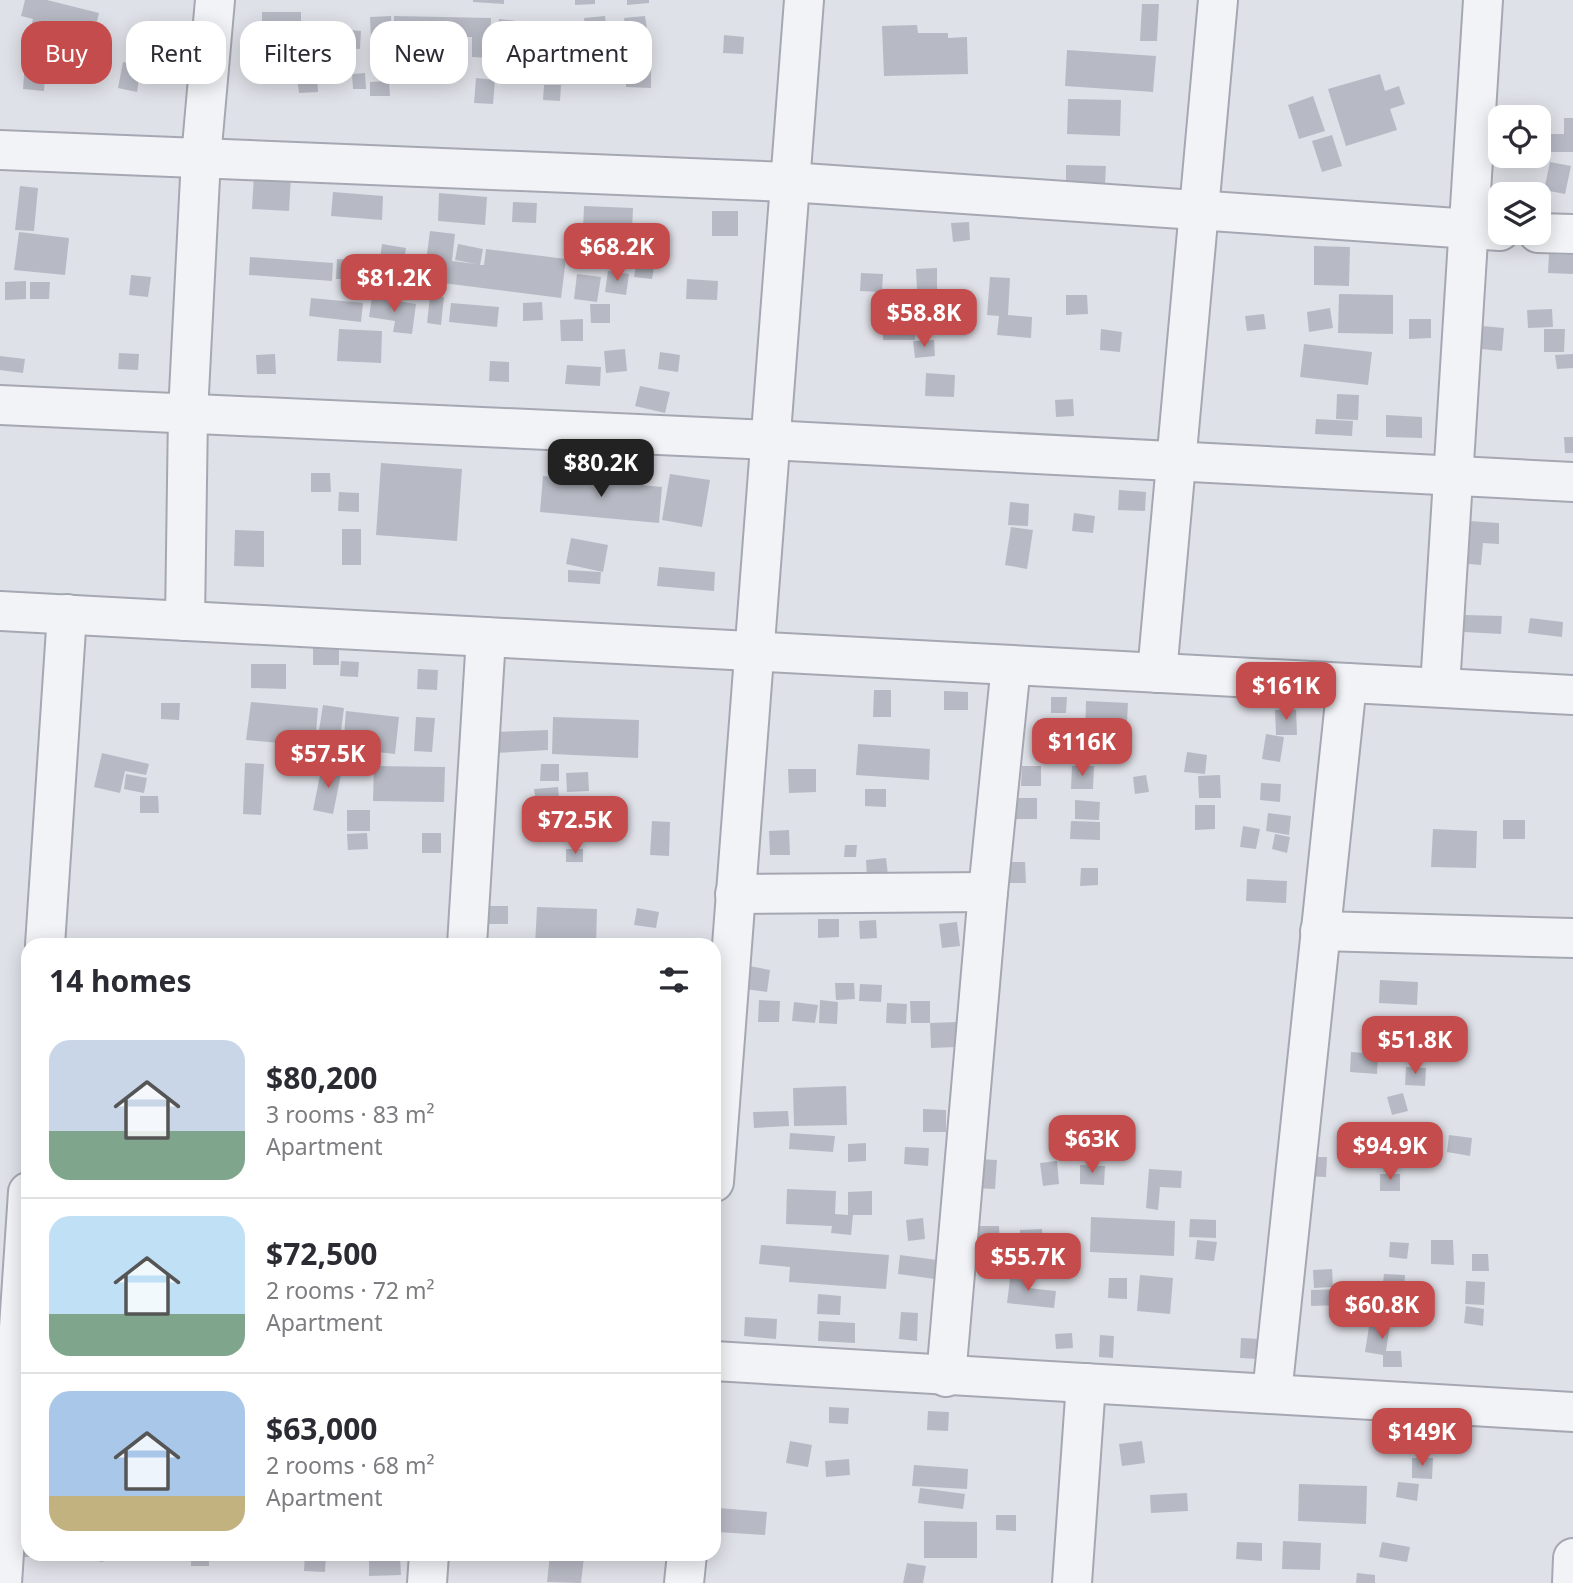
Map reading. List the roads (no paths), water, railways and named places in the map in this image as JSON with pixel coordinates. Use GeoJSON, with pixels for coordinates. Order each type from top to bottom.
{"type":"FeatureCollection","features":[{"type":"Feature","properties":{"kind":"street"},"geometry":{"type":"LineString","coordinates":[[185,621],[188,413],[201,158],[215,0]]}},
{"type":"Feature","properties":{"kind":"street"},"geometry":{"type":"LineString","coordinates":[[721,1086],[804,0]]}},
{"type":"Feature","properties":{"kind":"street"},"geometry":{"type":"LineString","coordinates":[[1157,673],[1217,0]]}},
{"type":"Feature","properties":{"kind":"street"},"geometry":{"type":"LineString","coordinates":[[1440,687],[1453,476],[1484,230],[1483,0]]}},
{"type":"Feature","properties":{"kind":"street"},"geometry":{"type":"LineString","coordinates":[[0,150],[789,182],[1484,230]]}},
{"type":"Feature","properties":{"kind":"street"},"geometry":{"type":"LineString","coordinates":[[1551,233],[1573,234]]}},
{"type":"Feature","properties":{"kind":"street"},"geometry":{"type":"LineString","coordinates":[[0,405],[769,440],[1573,482]]}},
{"type":"Feature","properties":{"kind":"street"},"geometry":{"type":"LineString","coordinates":[[0,611],[1573,695]]}},
{"type":"Feature","properties":{"kind":"street"},"geometry":{"type":"LineString","coordinates":[[44,938],[67,614]]}},
{"type":"Feature","properties":{"kind":"street"},"geometry":{"type":"LineString","coordinates":[[467,938],[486,637]]}},
{"type":"Feature","properties":{"kind":"street"},"geometry":{"type":"LineString","coordinates":[[946,1377],[988,892],[1011,665]]}},
{"type":"Feature","properties":{"kind":"street"},"geometry":{"type":"LineString","coordinates":[[1272,1394],[1347,683]]}},
{"type":"Feature","properties":{"kind":"street"},"geometry":{"type":"LineString","coordinates":[[735,894],[988,892]]}},
{"type":"Feature","properties":{"kind":"street"},"geometry":{"type":"LineString","coordinates":[[1320,931],[1573,938]]}},
{"type":"Feature","properties":{"kind":"street"},"geometry":{"type":"LineString","coordinates":[[2,1583],[21,1271]]}},
{"type":"Feature","properties":{"kind":"street"},"geometry":{"type":"LineString","coordinates":[[721,1361],[946,1377],[1573,1412]]}},
{"type":"Feature","properties":{"kind":"street"},"geometry":{"type":"LineString","coordinates":[[1072,1583],[1086,1383]]}},
{"type":"Feature","properties":{"kind":"street"},"geometry":{"type":"LineString","coordinates":[[1572,1583],[1573,1559]]}},
{"type":"Feature","properties":{"kind":"street"},"geometry":{"type":"LineString","coordinates":[[427,1583],[429,1561]]}},
{"type":"Feature","properties":{"kind":"street"},"geometry":{"type":"LineString","coordinates":[[684,1583],[686,1561]]}}]}
